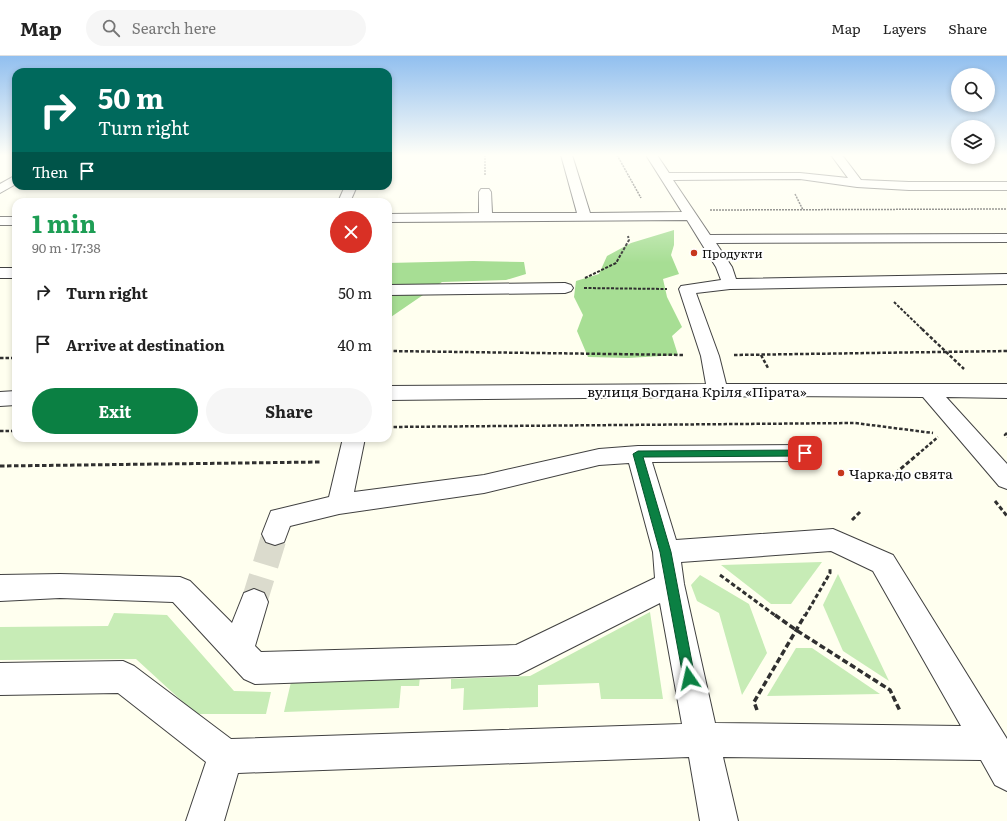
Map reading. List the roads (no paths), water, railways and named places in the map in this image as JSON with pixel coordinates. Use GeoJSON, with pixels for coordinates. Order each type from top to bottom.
{"type":"FeatureCollection","features":[{"type":"Feature","properties":{"kind":"street"},"geometry":{"type":"LineString","coordinates":[[577,191],[585,217]]}},
{"type":"Feature","properties":{"kind":"street"},"geometry":{"type":"LineString","coordinates":[[679,191],[682,194],[689,213],[724,267],[730,284]]}},
{"type":"Feature","properties":{"kind":"street"},"geometry":{"type":"LineString","coordinates":[[485,192],[486,218]]}},
{"type":"Feature","properties":{"kind":"street"},"geometry":{"type":"LineString","coordinates":[[392,218],[650,216],[689,213]]}},
{"type":"Feature","properties":{"kind":"street"},"geometry":{"type":"LineString","coordinates":[[0,221],[12,221]]}},
{"type":"Feature","properties":{"kind":"street"},"geometry":{"type":"LineString","coordinates":[[705,239],[1007,238]]}},
{"type":"Feature","properties":{"kind":"street"},"geometry":{"type":"LineString","coordinates":[[0,273],[12,273]]}},
{"type":"Feature","properties":{"kind":"street"},"geometry":{"type":"LineString","coordinates":[[718,391],[710,356],[687,289],[730,284],[874,283],[1007,279]]}},
{"type":"Feature","properties":{"kind":"street"},"geometry":{"type":"LineString","coordinates":[[392,290],[565,288]]}},
{"type":"Feature","properties":{"kind":"street","name":"вулиця Богдана Кріля «Пірата»"},"geometry":{"type":"LineString","coordinates":[[392,394],[1007,390]]}},
{"type":"Feature","properties":{"kind":"street"},"geometry":{"type":"LineString","coordinates":[[930,391],[1007,480]]}},
{"type":"Feature","properties":{"kind":"street"},"geometry":{"type":"LineString","coordinates":[[0,399],[12,398]]}},
{"type":"Feature","properties":{"kind":"street"},"geometry":{"type":"LineString","coordinates":[[339,504],[353,442]]}},
{"type":"Feature","properties":{"kind":"street"},"geometry":{"type":"LineString","coordinates":[[274,534],[280,518],[339,504],[484,484],[599,457],[638,454],[805,453]]}},
{"type":"Feature","properties":{"kind":"street"},"geometry":{"type":"LineString","coordinates":[[638,454],[666,552],[670,584],[701,740],[719,821]]}},
{"type":"Feature","properties":{"kind":"street"},"geometry":{"type":"LineString","coordinates":[[666,552],[833,540],[883,563],[1007,773]]}},
{"type":"Feature","properties":{"kind":"street"},"geometry":{"type":"LineString","coordinates":[[0,588],[60,586],[180,590],[255,668],[518,660],[657,592],[670,584]]}},
{"type":"Feature","properties":{"kind":"street"},"geometry":{"type":"LineString","coordinates":[[238,651],[254,602]]}},
{"type":"Feature","properties":{"kind":"street"},"geometry":{"type":"LineString","coordinates":[[0,679],[123,677],[226,756],[701,740],[990,743]]}},
{"type":"Feature","properties":{"kind":"street"},"geometry":{"type":"LineString","coordinates":[[205,821],[226,756]]}},
{"type":"Feature","properties":{"kind":"tunnel"},"geometry":{"type":"LineString","coordinates":[[254,602],[275,534]]}},
{"type":"Feature","properties":{"kind":"place","name":"Продукти"},"geometry":{"type":"Point","coordinates":[694,253]}},
{"type":"Feature","properties":{"kind":"place","name":"Чарка до свята"},"geometry":{"type":"Point","coordinates":[841,473]}}]}
